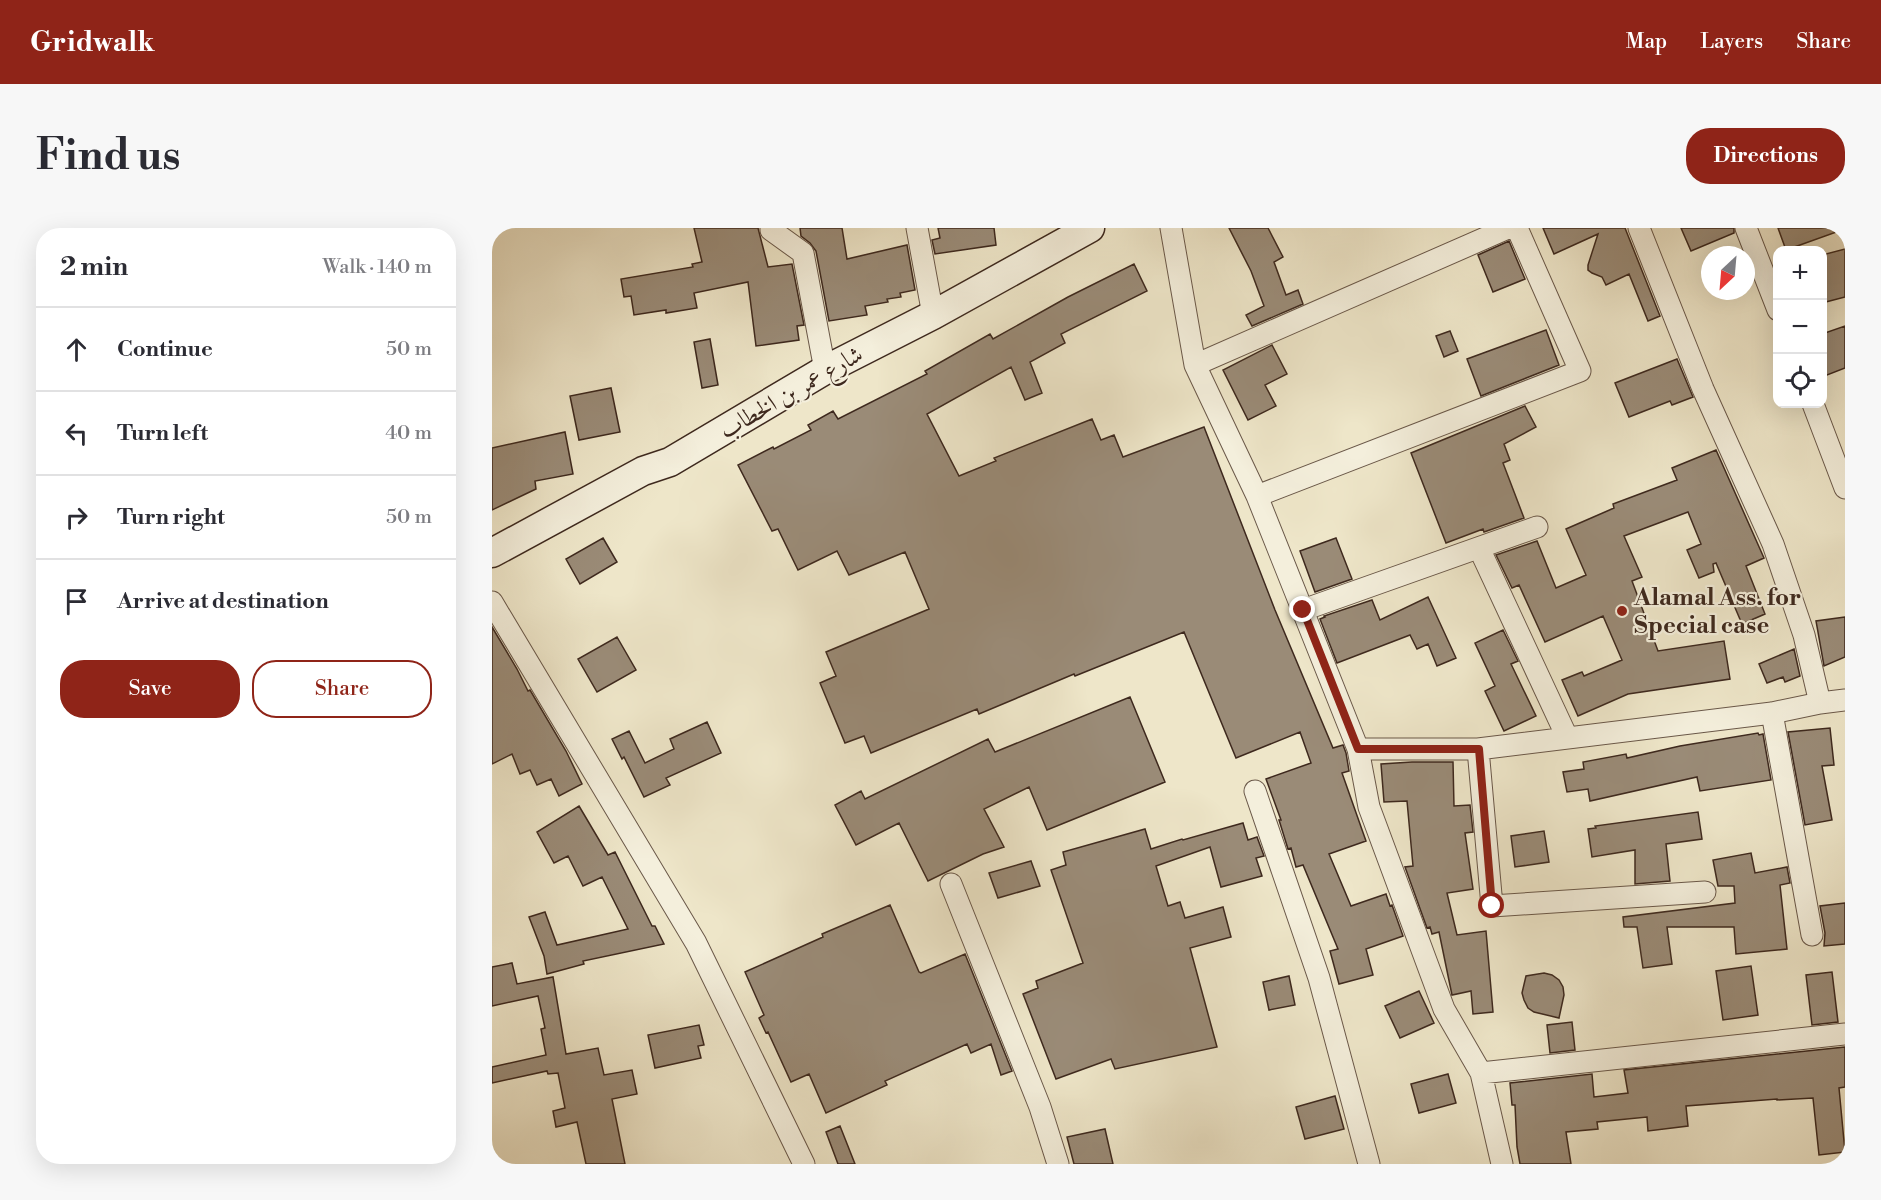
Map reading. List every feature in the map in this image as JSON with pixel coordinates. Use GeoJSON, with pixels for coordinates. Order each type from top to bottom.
{"type":"FeatureCollection","features":[{"type":"Feature","properties":{"kind":"main road","name":"شارع عمر بن الخطاب"},"geometry":{"type":"LineString","coordinates":[[492,553],[642,471],[670,462],[825,370],[933,315],[1090,228]]}},
{"type":"Feature","properties":{"kind":"street"},"geometry":{"type":"LineString","coordinates":[[771,228],[803,253],[825,370]]}},
{"type":"Feature","properties":{"kind":"street"},"geometry":{"type":"LineString","coordinates":[[917,228],[933,315]]}},
{"type":"Feature","properties":{"kind":"street"},"geometry":{"type":"LineString","coordinates":[[1171,228],[1195,364],[1257,496],[1358,749],[1369,807],[1444,1009],[1481,1073],[1502,1164]]}},
{"type":"Feature","properties":{"kind":"street"},"geometry":{"type":"LineString","coordinates":[[1195,364],[1508,228]]}},
{"type":"Feature","properties":{"kind":"street"},"geometry":{"type":"LineString","coordinates":[[1257,496],[1580,371],[1517,228]]}},
{"type":"Feature","properties":{"kind":"street"},"geometry":{"type":"LineString","coordinates":[[1639,228],[1703,389],[1773,544],[1804,635],[1820,703]]}},
{"type":"Feature","properties":{"kind":"street"},"geometry":{"type":"LineString","coordinates":[[1746,228],[1774,300]]}},
{"type":"Feature","properties":{"kind":"street"},"geometry":{"type":"LineString","coordinates":[[1815,408],[1845,488]]}},
{"type":"Feature","properties":{"kind":"street"},"geometry":{"type":"LineString","coordinates":[[1303,610],[1537,527]]}},
{"type":"Feature","properties":{"kind":"street"},"geometry":{"type":"LineString","coordinates":[[1479,548],[1567,737]]}},
{"type":"Feature","properties":{"kind":"street"},"geometry":{"type":"LineString","coordinates":[[492,602],[696,942],[804,1164]]}},
{"type":"Feature","properties":{"kind":"street"},"geometry":{"type":"LineString","coordinates":[[1358,749],[1479,749],[1772,713],[1845,700]]}},
{"type":"Feature","properties":{"kind":"street"},"geometry":{"type":"LineString","coordinates":[[1772,713],[1812,935]]}},
{"type":"Feature","properties":{"kind":"street"},"geometry":{"type":"LineString","coordinates":[[1479,749],[1492,906],[1705,892]]}},
{"type":"Feature","properties":{"kind":"street"},"geometry":{"type":"LineString","coordinates":[[1255,791],[1319,978],[1369,1164]]}},
{"type":"Feature","properties":{"kind":"street"},"geometry":{"type":"LineString","coordinates":[[951,884],[1040,1107],[1058,1164]]}},
{"type":"Feature","properties":{"kind":"street"},"geometry":{"type":"LineString","coordinates":[[1481,1073],[1845,1034]]}},
{"type":"Feature","properties":{"kind":"building"},"geometry":{"type":"Polygon","coordinates":[[[694,228],[758,228],[768,267],[792,264],[804,325],[797,326],[799,340],[756,346],[748,282],[694,293],[697,308],[634,315],[631,296],[624,297],[621,279],[693,267],[692,264],[702,262],[694,228]]]}},
{"type":"Feature","properties":{"kind":"building"},"geometry":{"type":"Polygon","coordinates":[[[800,228],[842,228],[847,259],[907,245],[915,290],[900,293],[901,297],[887,299],[888,302],[865,306],[867,315],[829,321],[816,251],[801,236],[800,228]]]}},
{"type":"Feature","properties":{"kind":"building"},"geometry":{"type":"Polygon","coordinates":[[[938,228],[994,228],[996,245],[935,254],[932,240],[940,238],[938,228]]]}},
{"type":"Feature","properties":{"kind":"building"},"geometry":{"type":"Polygon","coordinates":[[[1229,228],[1268,228],[1283,257],[1274,262],[1286,295],[1298,290],[1303,304],[1252,326],[1246,315],[1264,306],[1251,271],[1229,228]]]}},
{"type":"Feature","properties":{"kind":"building"},"geometry":{"type":"Polygon","coordinates":[[[1543,228],[1625,228],[1660,316],[1648,321],[1629,274],[1606,285],[1602,277],[1588,270],[1598,234],[1554,254],[1543,228]]]}},
{"type":"Feature","properties":{"kind":"building"},"geometry":{"type":"Polygon","coordinates":[[[1681,228],[1734,228],[1734,233],[1691,251],[1681,228]]]}},
{"type":"Feature","properties":{"kind":"building"},"geometry":{"type":"Polygon","coordinates":[[[1778,228],[1842,228],[1842,230],[1797,246],[1785,246],[1778,228]]]}},
{"type":"Feature","properties":{"kind":"building"},"geometry":{"type":"Polygon","coordinates":[[[1509,241],[1525,279],[1493,292],[1478,255],[1509,241]]]}},
{"type":"Feature","properties":{"kind":"building"},"geometry":{"type":"Polygon","coordinates":[[[1845,249],[1845,297],[1827,302],[1827,300],[1827,254],[1845,249]]]}},
{"type":"Feature","properties":{"kind":"building"},"geometry":{"type":"Polygon","coordinates":[[[1134,264],[1147,291],[1061,334],[1065,343],[1030,362],[1042,393],[1025,400],[1011,367],[927,414],[959,476],[996,461],[994,458],[1092,419],[1101,440],[1114,435],[1123,457],[1204,427],[1275,610],[1333,748],[1343,745],[1346,753],[1349,771],[1342,773],[1366,841],[1329,854],[1351,906],[1386,894],[1403,936],[1366,949],[1373,975],[1339,984],[1330,951],[1338,949],[1303,865],[1296,867],[1291,848],[1288,849],[1279,820],[1281,820],[1266,779],[1311,763],[1300,732],[1236,758],[1184,632],[1075,676],[1074,674],[979,714],[977,709],[871,753],[864,736],[845,743],[820,683],[836,676],[826,652],[929,609],[905,552],[849,575],[837,551],[798,570],[778,529],[772,531],[738,465],[811,430],[808,425],[833,411],[838,419],[927,374],[925,371],[990,334],[993,339],[1068,297],[1134,264]]]}},
{"type":"Feature","properties":{"kind":"building"},"geometry":{"type":"Polygon","coordinates":[[[1845,326],[1845,368],[1827,375],[1827,354],[1827,332],[1845,326]]]}},
{"type":"Feature","properties":{"kind":"building"},"geometry":{"type":"Polygon","coordinates":[[[1546,330],[1559,365],[1481,396],[1467,359],[1546,330]]]}},
{"type":"Feature","properties":{"kind":"building"},"geometry":{"type":"Polygon","coordinates":[[[1450,331],[1458,351],[1444,357],[1436,336],[1450,331]]]}},
{"type":"Feature","properties":{"kind":"building"},"geometry":{"type":"Polygon","coordinates":[[[710,339],[718,385],[702,388],[694,342],[710,339]]]}},
{"type":"Feature","properties":{"kind":"building"},"geometry":{"type":"Polygon","coordinates":[[[1272,345],[1287,374],[1265,385],[1276,406],[1248,420],[1223,370],[1272,345]]]}},
{"type":"Feature","properties":{"kind":"building"},"geometry":{"type":"Polygon","coordinates":[[[1677,359],[1693,397],[1672,405],[1670,401],[1629,417],[1615,383],[1677,359]]]}},
{"type":"Feature","properties":{"kind":"building"},"geometry":{"type":"Polygon","coordinates":[[[611,388],[620,432],[579,440],[570,396],[611,388]]]}},
{"type":"Feature","properties":{"kind":"building"},"geometry":{"type":"Polygon","coordinates":[[[1525,406],[1536,427],[1504,444],[1510,460],[1503,463],[1524,518],[1484,532],[1483,529],[1446,543],[1411,453],[1525,406]]]}},
{"type":"Feature","properties":{"kind":"building"},"geometry":{"type":"Polygon","coordinates":[[[565,432],[573,474],[535,481],[536,489],[492,510],[492,448],[565,432]]]}},
{"type":"Feature","properties":{"kind":"building"},"geometry":{"type":"Polygon","coordinates":[[[1716,450],[1764,558],[1746,566],[1765,614],[1742,624],[1716,563],[1713,564],[1714,572],[1699,578],[1687,550],[1701,544],[1688,512],[1624,536],[1642,577],[1632,581],[1658,651],[1724,641],[1730,679],[1628,694],[1578,716],[1562,680],[1582,672],[1584,676],[1622,660],[1603,616],[1545,642],[1519,585],[1512,588],[1496,555],[1537,541],[1556,588],[1586,575],[1566,529],[1614,508],[1613,504],[1677,480],[1672,468],[1716,450]]]}},
{"type":"Feature","properties":{"kind":"building"},"geometry":{"type":"Polygon","coordinates":[[[603,538],[617,562],[580,584],[566,559],[603,538]]]}},
{"type":"Feature","properties":{"kind":"building"},"geometry":{"type":"Polygon","coordinates":[[[1336,538],[1352,579],[1315,592],[1300,551],[1336,538]]]}},
{"type":"Feature","properties":{"kind":"building"},"geometry":{"type":"Polygon","coordinates":[[[1428,597],[1456,658],[1437,666],[1428,644],[1417,649],[1410,635],[1337,663],[1320,619],[1324,616],[1372,600],[1380,620],[1428,597]]]}},
{"type":"Feature","properties":{"kind":"building"},"geometry":{"type":"Polygon","coordinates":[[[1845,617],[1845,657],[1824,666],[1816,621],[1845,617]]]}},
{"type":"Feature","properties":{"kind":"building"},"geometry":{"type":"Polygon","coordinates":[[[492,627],[528,691],[530,690],[566,751],[582,784],[559,796],[551,779],[537,785],[530,770],[520,774],[512,754],[492,764],[492,627]]]}},
{"type":"Feature","properties":{"kind":"building"},"geometry":{"type":"Polygon","coordinates":[[[1503,630],[1518,661],[1511,664],[1536,716],[1504,731],[1485,691],[1495,686],[1475,643],[1503,630]]]}},
{"type":"Feature","properties":{"kind":"building"},"geometry":{"type":"Polygon","coordinates":[[[617,637],[636,670],[597,692],[578,659],[617,637]]]}},
{"type":"Feature","properties":{"kind":"building"},"geometry":{"type":"Polygon","coordinates":[[[1794,649],[1800,676],[1785,682],[1783,677],[1767,683],[1759,664],[1794,649]]]}},
{"type":"Feature","properties":{"kind":"building"},"geometry":{"type":"Polygon","coordinates":[[[1130,697],[1165,782],[1047,830],[1029,787],[984,809],[1004,847],[983,854],[928,881],[899,823],[856,845],[835,805],[861,791],[865,799],[988,739],[995,752],[1130,697]]]}},
{"type":"Feature","properties":{"kind":"building"},"geometry":{"type":"Polygon","coordinates":[[[707,722],[721,753],[666,778],[670,785],[644,797],[624,757],[622,759],[612,739],[629,731],[645,763],[674,749],[670,739],[707,722]]]}},
{"type":"Feature","properties":{"kind":"building"},"geometry":{"type":"Polygon","coordinates":[[[1830,728],[1834,765],[1822,766],[1832,820],[1805,825],[1788,732],[1830,728]]]}},
{"type":"Feature","properties":{"kind":"building"},"geometry":{"type":"Polygon","coordinates":[[[1763,734],[1771,780],[1700,791],[1697,777],[1590,801],[1588,789],[1567,792],[1563,772],[1584,769],[1583,762],[1626,754],[1627,758],[1680,746],[1763,734]]]}},
{"type":"Feature","properties":{"kind":"building"},"geometry":{"type":"Polygon","coordinates":[[[1453,762],[1454,806],[1470,805],[1473,832],[1465,833],[1473,889],[1447,893],[1457,935],[1486,931],[1493,1012],[1473,1014],[1471,991],[1452,995],[1439,932],[1432,934],[1430,927],[1427,928],[1405,867],[1413,866],[1407,801],[1384,802],[1381,764],[1453,762]]]}},
{"type":"Feature","properties":{"kind":"building"},"geometry":{"type":"Polygon","coordinates":[[[579,806],[608,855],[615,852],[652,926],[655,926],[664,944],[583,961],[584,964],[547,974],[544,956],[529,917],[545,912],[557,945],[628,929],[602,877],[583,886],[568,856],[554,863],[537,832],[579,806]]]}},
{"type":"Feature","properties":{"kind":"building"},"geometry":{"type":"Polygon","coordinates":[[[1698,812],[1702,839],[1666,844],[1670,881],[1635,884],[1635,850],[1592,857],[1588,829],[1596,828],[1595,826],[1698,812]]]}},
{"type":"Feature","properties":{"kind":"building"},"geometry":{"type":"Polygon","coordinates":[[[1243,823],[1248,840],[1257,837],[1264,856],[1256,858],[1262,876],[1221,887],[1210,847],[1156,866],[1168,906],[1180,902],[1185,918],[1223,907],[1231,937],[1190,948],[1217,1047],[1115,1069],[1111,1059],[1056,1079],[1023,994],[1038,988],[1036,981],[1083,963],[1051,870],[1066,865],[1063,852],[1145,829],[1151,849],[1243,823]]]}},
{"type":"Feature","properties":{"kind":"building"},"geometry":{"type":"Polygon","coordinates":[[[1544,831],[1549,862],[1515,867],[1511,836],[1544,831]]]}},
{"type":"Feature","properties":{"kind":"building"},"geometry":{"type":"Polygon","coordinates":[[[1751,853],[1755,873],[1787,867],[1790,883],[1780,885],[1787,949],[1736,954],[1734,927],[1667,927],[1672,964],[1643,968],[1637,927],[1624,927],[1623,917],[1735,903],[1734,886],[1718,886],[1713,860],[1751,853]]]}},
{"type":"Feature","properties":{"kind":"building"},"geometry":{"type":"Polygon","coordinates":[[[1031,861],[1040,886],[998,898],[989,873],[1031,861]]]}},
{"type":"Feature","properties":{"kind":"building"},"geometry":{"type":"Polygon","coordinates":[[[1845,903],[1845,944],[1824,946],[1825,933],[1820,906],[1845,903]]]}},
{"type":"Feature","properties":{"kind":"building"},"geometry":{"type":"Polygon","coordinates":[[[890,905],[919,972],[965,954],[1012,1071],[1001,1075],[991,1044],[971,1053],[967,1044],[885,1081],[887,1085],[826,1113],[809,1074],[791,1082],[759,1018],[764,1015],[745,972],[823,937],[822,934],[890,905]]]}},
{"type":"Feature","properties":{"kind":"building"},"geometry":{"type":"Polygon","coordinates":[[[512,963],[517,984],[553,977],[566,1054],[598,1048],[604,1075],[632,1070],[637,1094],[612,1099],[625,1164],[586,1164],[577,1122],[556,1127],[553,1111],[565,1108],[558,1073],[548,1074],[547,1071],[492,1083],[492,1067],[546,1055],[541,1029],[545,1028],[538,996],[492,1006],[492,967],[512,963]]]}},
{"type":"Feature","properties":{"kind":"building"},"geometry":{"type":"Polygon","coordinates":[[[1751,966],[1758,1015],[1723,1020],[1716,971],[1751,966]]]}},
{"type":"Feature","properties":{"kind":"building"},"geometry":{"type":"Polygon","coordinates":[[[1832,972],[1838,1022],[1812,1025],[1806,975],[1832,972]]]}},
{"type":"Feature","properties":{"kind":"building"},"geometry":{"type":"Polygon","coordinates":[[[1544,973],[1559,980],[1563,987],[1564,995],[1559,1018],[1534,1012],[1528,1008],[1524,1000],[1522,993],[1526,976],[1544,973]]]}},
{"type":"Feature","properties":{"kind":"building"},"geometry":{"type":"Polygon","coordinates":[[[1289,976],[1295,1005],[1269,1010],[1263,982],[1289,976]]]}},
{"type":"Feature","properties":{"kind":"building"},"geometry":{"type":"Polygon","coordinates":[[[1419,991],[1434,1023],[1400,1038],[1385,1006],[1419,991]]]}},
{"type":"Feature","properties":{"kind":"building"},"geometry":{"type":"Polygon","coordinates":[[[1572,1022],[1575,1050],[1550,1053],[1547,1025],[1572,1022]]]}},
{"type":"Feature","properties":{"kind":"building"},"geometry":{"type":"Polygon","coordinates":[[[699,1025],[704,1045],[698,1046],[701,1058],[655,1068],[648,1035],[699,1025]]]}},
{"type":"Feature","properties":{"kind":"building"},"geometry":{"type":"Polygon","coordinates":[[[1845,1047],[1845,1087],[1839,1088],[1845,1152],[1819,1155],[1813,1098],[1777,1099],[1686,1106],[1688,1126],[1648,1131],[1647,1117],[1597,1122],[1598,1129],[1566,1132],[1571,1164],[1520,1164],[1515,1105],[1512,1105],[1510,1083],[1592,1074],[1594,1097],[1628,1093],[1624,1070],[1845,1047]]]}},
{"type":"Feature","properties":{"kind":"building"},"geometry":{"type":"Polygon","coordinates":[[[1448,1074],[1456,1103],[1419,1113],[1411,1084],[1448,1074]]]}},
{"type":"Feature","properties":{"kind":"building"},"geometry":{"type":"Polygon","coordinates":[[[1335,1096],[1344,1129],[1305,1139],[1296,1107],[1335,1096]]]}},
{"type":"Feature","properties":{"kind":"building"},"geometry":{"type":"Polygon","coordinates":[[[840,1126],[855,1164],[838,1164],[826,1132],[840,1126]]]}},
{"type":"Feature","properties":{"kind":"building"},"geometry":{"type":"Polygon","coordinates":[[[1105,1129],[1113,1164],[1074,1164],[1067,1137],[1105,1129]]]}},
{"type":"Feature","properties":{"kind":"place","name":"Alamal Ass. for Special case"},"geometry":{"type":"Point","coordinates":[1622,611]}},
{"type":"Feature","properties":{"kind":"route"},"geometry":{"type":"LineString","coordinates":[[1303,610],[1358,749],[1479,749],[1492,906]]}}]}
